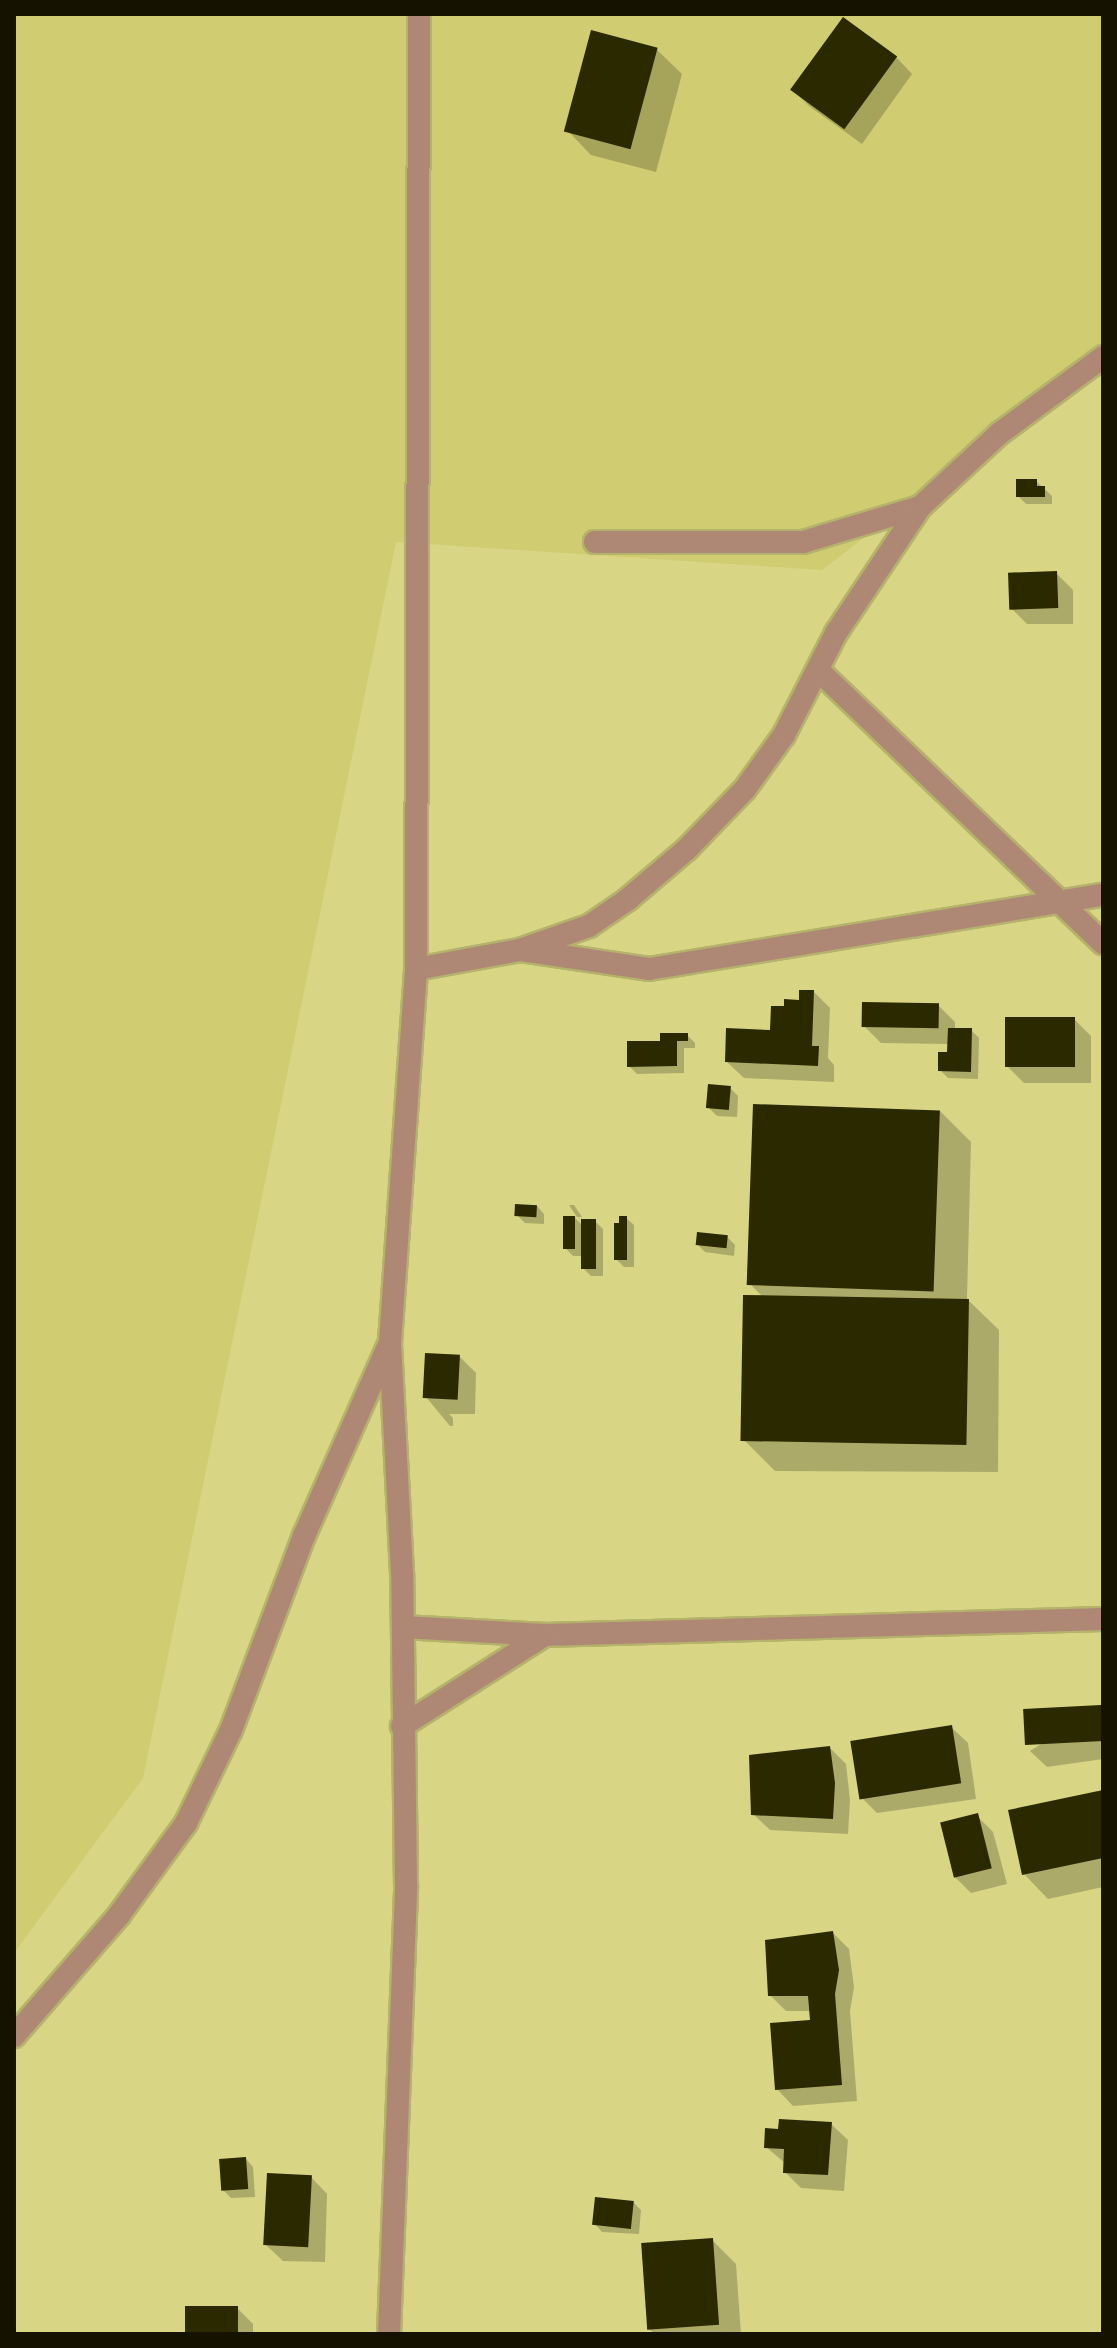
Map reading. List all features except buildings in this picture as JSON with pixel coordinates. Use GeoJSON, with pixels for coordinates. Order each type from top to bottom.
{"type":"FeatureCollection","features":[{"type":"Feature","properties":{"kind":"street"},"geometry":{"type":"LineString","coordinates":[[389,2334],[406,1885],[403,1627],[390,1342],[416,969],[419,14]]}},
{"type":"Feature","properties":{"kind":"street"},"geometry":{"type":"LineString","coordinates":[[416,969],[520,950],[589,926],[627,900],[687,849],[745,789],[784,735],[836,633],[920,507],[1000,433],[1103,357]]}},
{"type":"Feature","properties":{"kind":"street"},"geometry":{"type":"LineString","coordinates":[[595,542],[803,542],[920,507]]}},
{"type":"Feature","properties":{"kind":"street"},"geometry":{"type":"LineString","coordinates":[[819,671],[1103,943]]}},
{"type":"Feature","properties":{"kind":"street"},"geometry":{"type":"LineString","coordinates":[[520,950],[649,969],[1103,895]]}},
{"type":"Feature","properties":{"kind":"street"},"geometry":{"type":"LineString","coordinates":[[14,2036],[119,1915],[186,1823],[231,1730],[304,1536],[390,1342]]}},
{"type":"Feature","properties":{"kind":"street"},"geometry":{"type":"LineString","coordinates":[[403,1627],[545,1635],[1103,1619]]}},
{"type":"Feature","properties":{"kind":"street"},"geometry":{"type":"LineString","coordinates":[[402,1726],[545,1635]]}},
{"type":"Feature","properties":{"kind":"shaded area"},"geometry":{"type":"Polygon","coordinates":[[[14,14],[1103,14],[1103,354],[822,570],[396,542],[143,1778],[14,1953],[14,14]]]}}]}
